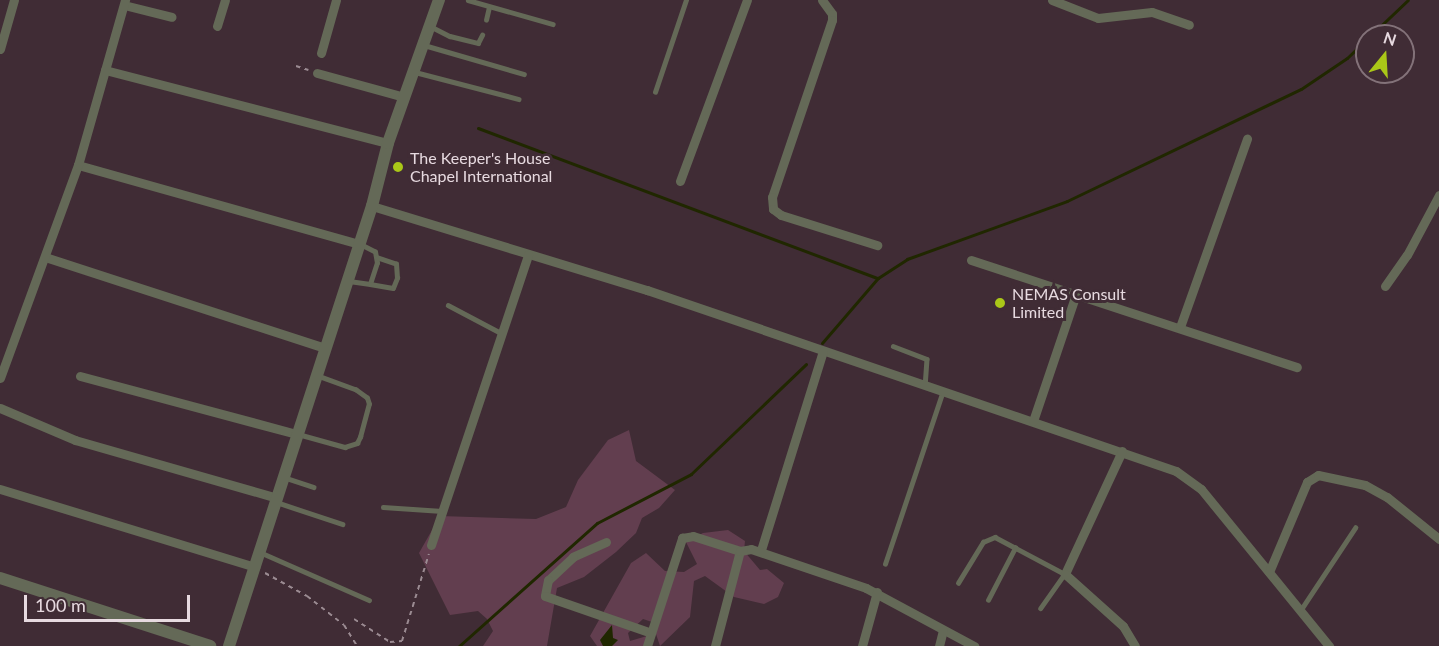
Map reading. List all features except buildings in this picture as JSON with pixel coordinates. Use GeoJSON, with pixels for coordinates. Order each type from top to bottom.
{"type":"FeatureCollection","features":[{"type":"Feature","properties":{"kind":"street"},"geometry":{"type":"LineString","coordinates":[[0,49],[14,0]]}},
{"type":"Feature","properties":{"kind":"street"},"geometry":{"type":"LineString","coordinates":[[217,26],[225,0]]}},
{"type":"Feature","properties":{"kind":"street"},"geometry":{"type":"LineString","coordinates":[[321,53],[336,0]]}},
{"type":"Feature","properties":{"kind":"street"},"geometry":{"type":"LineString","coordinates":[[229,646],[372,206],[388,143],[439,0]]}},
{"type":"Feature","properties":{"kind":"street"},"geometry":{"type":"LineString","coordinates":[[680,181],[747,0]]}},
{"type":"Feature","properties":{"kind":"street"},"geometry":{"type":"LineString","coordinates":[[822,0],[832,14],[832,20],[772,197],[773,209],[877,245]]}},
{"type":"Feature","properties":{"kind":"street"},"geometry":{"type":"LineString","coordinates":[[1052,0],[1098,18],[1152,12],[1170,15],[1189,25]]}},
{"type":"Feature","properties":{"kind":"street"},"geometry":{"type":"LineString","coordinates":[[0,378],[78,165],[124,2],[172,17]]}},
{"type":"Feature","properties":{"kind":"street"},"geometry":{"type":"LineString","coordinates":[[105,70],[388,143]]}},
{"type":"Feature","properties":{"kind":"street"},"geometry":{"type":"LineString","coordinates":[[317,73],[404,97]]}},
{"type":"Feature","properties":{"kind":"street"},"geometry":{"type":"LineString","coordinates":[[1180,327],[1248,139]]}},
{"type":"Feature","properties":{"kind":"street"},"geometry":{"type":"LineString","coordinates":[[78,165],[359,244]]}},
{"type":"Feature","properties":{"kind":"street"},"geometry":{"type":"LineString","coordinates":[[1385,286],[1407,255],[1439,195]]}},
{"type":"Feature","properties":{"kind":"street"},"geometry":{"type":"LineString","coordinates":[[372,206],[647,290],[1176,471],[1201,489],[1269,572],[1299,613],[1329,646]]}},
{"type":"Feature","properties":{"kind":"street"},"geometry":{"type":"LineString","coordinates":[[431,545],[445,511],[528,255]]}},
{"type":"Feature","properties":{"kind":"street"},"geometry":{"type":"LineString","coordinates":[[45,256],[325,348]]}},
{"type":"Feature","properties":{"kind":"street"},"geometry":{"type":"LineString","coordinates":[[971,260],[1297,367]]}},
{"type":"Feature","properties":{"kind":"street"},"geometry":{"type":"LineString","coordinates":[[1033,421],[1076,294]]}},
{"type":"Feature","properties":{"kind":"street"},"geometry":{"type":"LineString","coordinates":[[761,550],[823,351]]}},
{"type":"Feature","properties":{"kind":"street"},"geometry":{"type":"LineString","coordinates":[[80,376],[297,434]]}},
{"type":"Feature","properties":{"kind":"street"},"geometry":{"type":"LineString","coordinates":[[0,408],[75,440],[277,500]]}},
{"type":"Feature","properties":{"kind":"street"},"geometry":{"type":"LineString","coordinates":[[1122,451],[1065,574],[1123,626],[1136,646]]}},
{"type":"Feature","properties":{"kind":"street"},"geometry":{"type":"LineString","coordinates":[[1269,572],[1307,482],[1318,475],[1365,485],[1387,497],[1439,539]]}},
{"type":"Feature","properties":{"kind":"street"},"geometry":{"type":"LineString","coordinates":[[0,489],[255,567]]}},
{"type":"Feature","properties":{"kind":"street"},"geometry":{"type":"LineString","coordinates":[[646,646],[682,538],[693,536],[740,551],[761,550],[878,592],[974,646]]}},
{"type":"Feature","properties":{"kind":"street"},"geometry":{"type":"LineString","coordinates":[[606,542],[573,557],[548,580],[545,596],[651,633]]}},
{"type":"Feature","properties":{"kind":"street"},"geometry":{"type":"LineString","coordinates":[[715,646],[740,551]]}},
{"type":"Feature","properties":{"kind":"street"},"geometry":{"type":"LineString","coordinates":[[0,578],[210,646]]}},
{"type":"Feature","properties":{"kind":"street"},"geometry":{"type":"LineString","coordinates":[[862,646],[878,592]]}},
{"type":"Feature","properties":{"kind":"street"},"geometry":{"type":"LineString","coordinates":[[939,646],[944,630]]}},
{"type":"Feature","properties":{"kind":"lane"},"geometry":{"type":"LineString","coordinates":[[468,0],[553,24]]}},
{"type":"Feature","properties":{"kind":"lane"},"geometry":{"type":"LineString","coordinates":[[655,92],[686,0]]}},
{"type":"Feature","properties":{"kind":"lane"},"geometry":{"type":"LineString","coordinates":[[486,20],[489,7]]}},
{"type":"Feature","properties":{"kind":"lane"},"geometry":{"type":"LineString","coordinates":[[430,26],[450,36],[478,43],[482,34]]}},
{"type":"Feature","properties":{"kind":"lane"},"geometry":{"type":"LineString","coordinates":[[424,45],[524,74]]}},
{"type":"Feature","properties":{"kind":"lane"},"geometry":{"type":"LineString","coordinates":[[415,72],[519,99]]}},
{"type":"Feature","properties":{"kind":"lane"},"geometry":{"type":"LineString","coordinates":[[346,281],[393,288],[397,278],[396,264],[378,258],[359,244]]}},
{"type":"Feature","properties":{"kind":"lane"},"geometry":{"type":"LineString","coordinates":[[370,284],[378,258]]}},
{"type":"Feature","properties":{"kind":"lane"},"geometry":{"type":"LineString","coordinates":[[448,305],[503,334]]}},
{"type":"Feature","properties":{"kind":"lane"},"geometry":{"type":"LineString","coordinates":[[893,346],[927,359],[925,385]]}},
{"type":"Feature","properties":{"kind":"lane"},"geometry":{"type":"LineString","coordinates":[[297,434],[345,447],[357,443],[360,437],[369,404],[367,398],[356,390],[316,376]]}},
{"type":"Feature","properties":{"kind":"lane"},"geometry":{"type":"LineString","coordinates":[[885,564],[943,391]]}},
{"type":"Feature","properties":{"kind":"lane"},"geometry":{"type":"LineString","coordinates":[[284,477],[314,487]]}},
{"type":"Feature","properties":{"kind":"lane"},"geometry":{"type":"LineString","coordinates":[[277,500],[342,524]]}},
{"type":"Feature","properties":{"kind":"lane"},"geometry":{"type":"LineString","coordinates":[[383,507],[445,511]]}},
{"type":"Feature","properties":{"kind":"lane"},"geometry":{"type":"LineString","coordinates":[[1299,613],[1355,528]]}},
{"type":"Feature","properties":{"kind":"lane"},"geometry":{"type":"LineString","coordinates":[[958,583],[989,537],[1065,574],[1041,608]]}},
{"type":"Feature","properties":{"kind":"lane"},"geometry":{"type":"LineString","coordinates":[[988,600],[1015,548]]}},
{"type":"Feature","properties":{"kind":"lane"},"geometry":{"type":"LineString","coordinates":[[260,552],[369,600]]}},
{"type":"Feature","properties":{"kind":"path"},"geometry":{"type":"LineString","coordinates":[[296,66],[317,73]]}},
{"type":"Feature","properties":{"kind":"path"},"geometry":{"type":"LineString","coordinates":[[354,619],[390,642],[402,641],[431,545]]}},
{"type":"Feature","properties":{"kind":"path"},"geometry":{"type":"LineString","coordinates":[[255,567],[307,596],[344,625],[357,646]]}},
{"type":"Feature","properties":{"kind":"shaded area"},"geometry":{"type":"Polygon","coordinates":[[[629,430],[636,461],[675,490],[659,508],[642,518],[636,533],[616,552],[584,577],[557,588],[547,646],[483,646],[493,631],[487,619],[478,611],[450,615],[419,553],[440,516],[536,519],[566,507],[578,480],[608,440],[629,430]]]}},
{"type":"Feature","properties":{"kind":"shaded area"},"geometry":{"type":"Polygon","coordinates":[[[728,530],[745,541],[744,551],[760,570],[767,569],[784,583],[778,597],[764,604],[734,597],[705,576],[694,581],[690,617],[660,646],[652,622],[643,619],[628,633],[630,641],[647,636],[649,646],[597,646],[590,636],[631,563],[646,553],[665,571],[684,572],[697,564],[686,542],[703,533],[728,530]]]}},
{"type":"Feature","properties":{"kind":"shaded area"},"geometry":{"type":"Polygon","coordinates":[[[612,625],[613,638],[618,640],[612,646],[603,646],[600,640],[612,625]]]}},
{"type":"Feature","properties":{"kind":"waterway"},"geometry":{"type":"LineString","coordinates":[[1383,24],[1408,0]]}},
{"type":"Feature","properties":{"kind":"waterway"},"geometry":{"type":"LineString","coordinates":[[822,343],[878,278],[907,259],[1067,201],[1301,89],[1355,50]]}},
{"type":"Feature","properties":{"kind":"waterway"},"geometry":{"type":"LineString","coordinates":[[478,128],[878,278]]}},
{"type":"Feature","properties":{"kind":"waterway"},"geometry":{"type":"LineString","coordinates":[[459,646],[597,523],[691,474],[806,364]]}},
{"type":"Feature","properties":{"kind":"place","name":"The Keeper's House Chapel International"},"geometry":{"type":"Point","coordinates":[398,167]}},
{"type":"Feature","properties":{"kind":"place","name":"NEMAS Consult Limited"},"geometry":{"type":"Point","coordinates":[1000,303]}}]}
